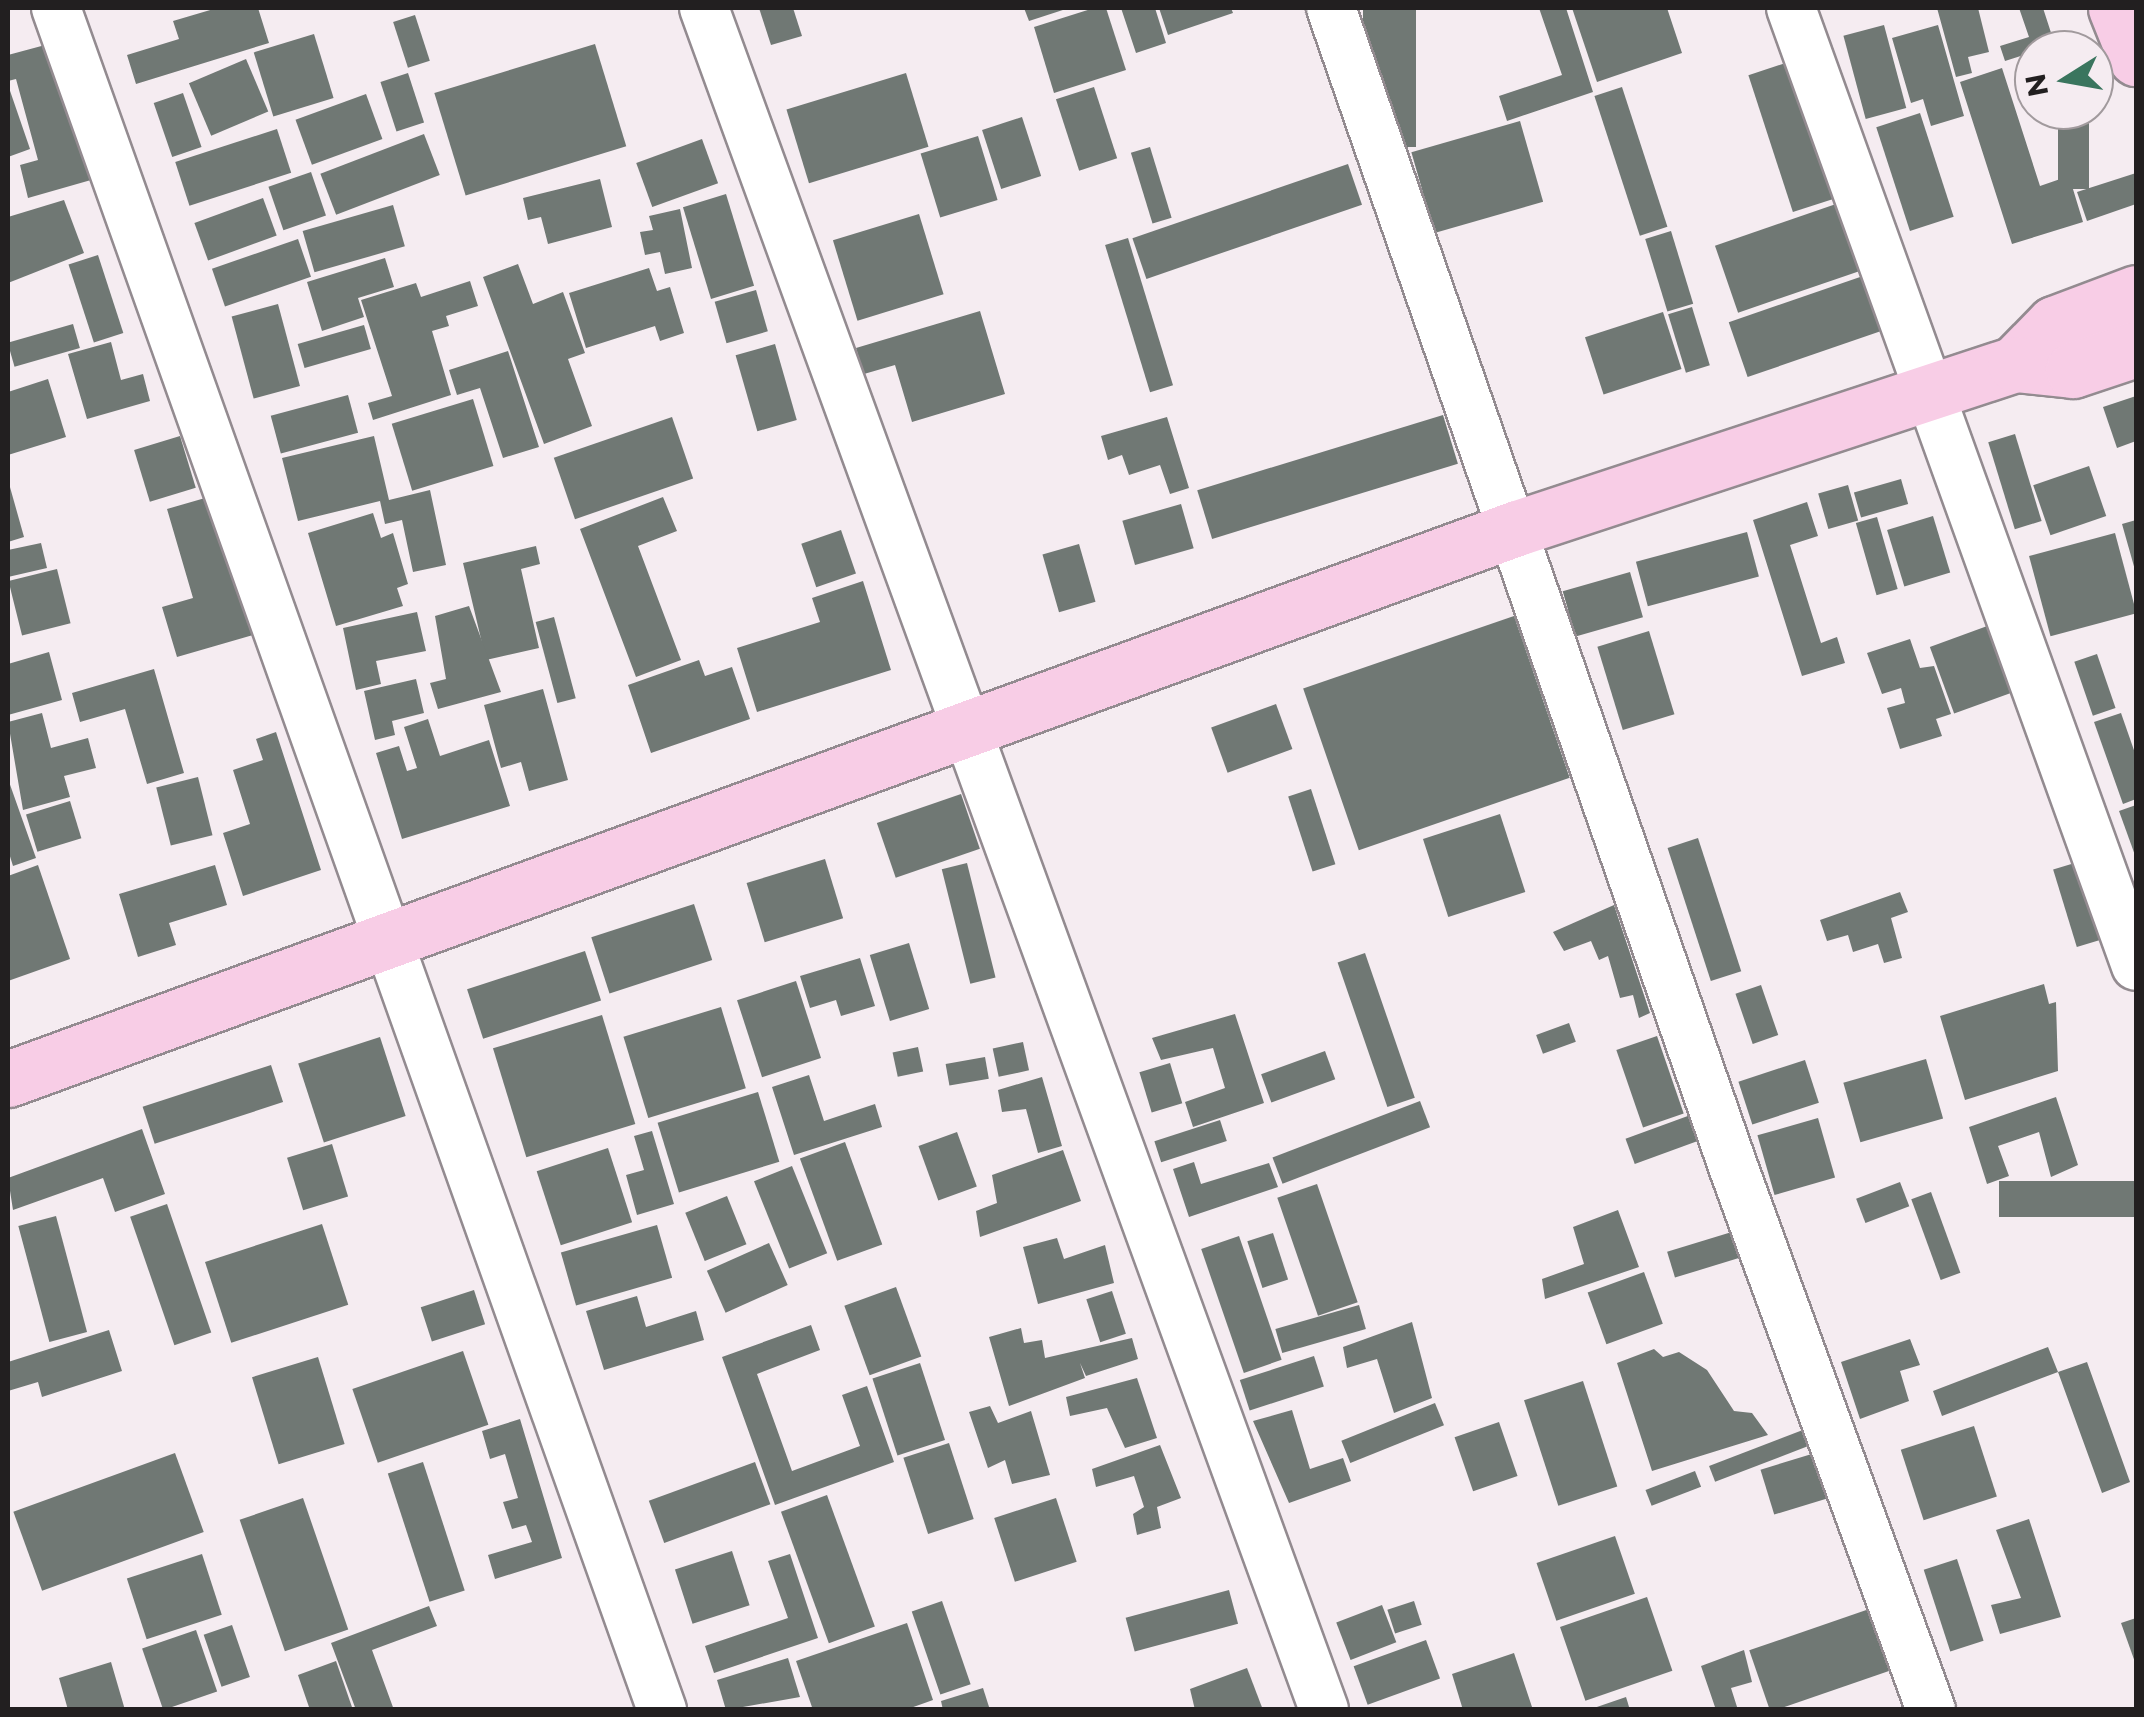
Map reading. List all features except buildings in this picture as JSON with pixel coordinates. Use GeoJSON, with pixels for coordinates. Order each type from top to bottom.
{"type":"FeatureCollection","features":[{"type":"Feature","properties":{"kind":"main road"},"geometry":{"type":"LineString","coordinates":[[2116,8],[2136,58]]}},
{"type":"Feature","properties":{"kind":"main road"},"geometry":{"type":"LineString","coordinates":[[2016,364],[2054,324],[2136,293]]}},
{"type":"Feature","properties":{"kind":"main road"},"geometry":{"type":"LineString","coordinates":[[8,1080],[1517,528],[2016,364],[2073,370],[2136,349]]}},
{"type":"Feature","properties":{"kind":"street"},"geometry":{"type":"LineString","coordinates":[[56,8],[662,1710]]}},
{"type":"Feature","properties":{"kind":"street"},"geometry":{"type":"LineString","coordinates":[[704,8],[961,730],[1324,1710]]}},
{"type":"Feature","properties":{"kind":"street"},"geometry":{"type":"LineString","coordinates":[[1331,8],[1517,528],[1734,1169],[1931,1710]]}},
{"type":"Feature","properties":{"kind":"street"},"geometry":{"type":"LineString","coordinates":[[1792,8],[2136,966]]}}]}
